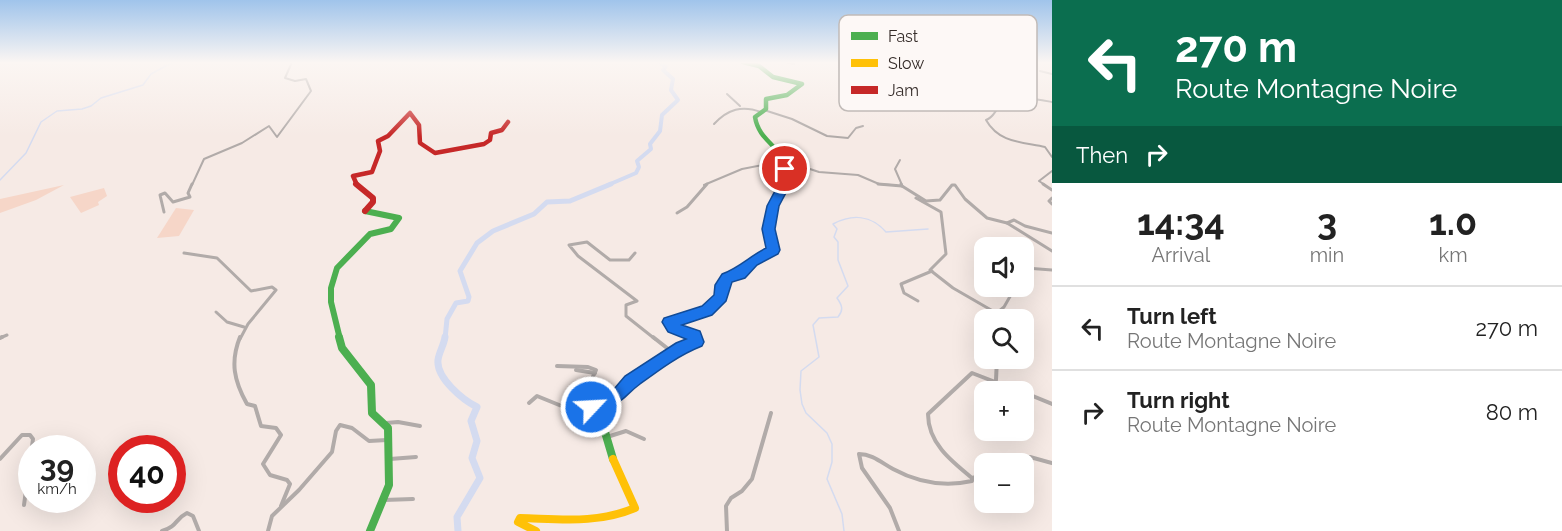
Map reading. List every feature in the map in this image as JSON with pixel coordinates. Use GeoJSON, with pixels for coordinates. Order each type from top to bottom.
{"type":"FeatureCollection","features":[{"type":"Feature","properties":{"kind":"street"},"geometry":{"type":"LineString","coordinates":[[164,212],[160,195],[165,193],[173,202],[190,197],[188,193],[204,159],[242,143],[269,126],[277,137],[280,129],[289,121],[311,91],[309,87]]}},
{"type":"Feature","properties":{"kind":"street"},"geometry":{"type":"LineString","coordinates":[[591,407],[594,400],[620,394],[631,381],[673,353],[696,342],[697,339],[690,333],[673,327],[669,322],[707,311],[721,297],[722,285],[727,277],[740,274],[752,262],[773,250],[769,229],[771,214],[786,175],[781,149],[766,141],[757,130],[755,117],[762,111],[765,99],[787,95],[798,87]]}},
{"type":"Feature","properties":{"kind":"street"},"geometry":{"type":"LineString","coordinates":[[727,94],[740,106]]}},
{"type":"Feature","properties":{"kind":"street"},"geometry":{"type":"LineString","coordinates":[[1037,100],[1052,102]]}},
{"type":"Feature","properties":{"kind":"street"},"geometry":{"type":"LineString","coordinates":[[714,124],[732,108],[740,106],[794,120],[816,133],[830,137],[848,138],[856,128],[863,126]]}},
{"type":"Feature","properties":{"kind":"street"},"geometry":{"type":"LineString","coordinates":[[995,111],[993,117],[986,119],[995,134],[1012,142],[1026,142],[1045,147],[1052,158]]}},
{"type":"Feature","properties":{"kind":"street"},"geometry":{"type":"LineString","coordinates":[[370,531],[390,478],[388,429],[386,423],[371,409],[371,385],[342,348],[334,320],[331,294],[337,268],[348,255],[370,234],[391,229],[399,218],[364,212],[373,202],[373,198],[357,184],[353,176],[358,173],[372,172],[380,151],[378,141],[389,136],[410,113],[419,125],[420,143],[435,153],[484,144],[490,140],[491,133],[502,129],[508,122]]}},
{"type":"Feature","properties":{"kind":"street"},"geometry":{"type":"LineString","coordinates":[[900,160],[896,169],[902,186],[942,212],[945,254],[932,267],[932,272]]}},
{"type":"Feature","properties":{"kind":"street"},"geometry":{"type":"LineString","coordinates":[[677,213],[690,206],[694,197],[707,184],[768,161],[784,161]]}},
{"type":"Feature","properties":{"kind":"street"},"geometry":{"type":"LineString","coordinates":[[786,175],[801,166],[819,172],[858,175],[888,186],[902,186]]}},
{"type":"Feature","properties":{"kind":"street"},"geometry":{"type":"LineString","coordinates":[[1052,171],[1039,181],[1052,190]]}},
{"type":"Feature","properties":{"kind":"street"},"geometry":{"type":"LineString","coordinates":[[908,191],[926,201],[936,202],[952,185],[955,185],[964,199],[983,215],[1007,223],[1052,251]]}},
{"type":"Feature","properties":{"kind":"street"},"geometry":{"type":"LineString","coordinates":[[1052,198],[1049,201],[1052,204]]}},
{"type":"Feature","properties":{"kind":"street"},"geometry":{"type":"LineString","coordinates":[[1007,223],[1014,220],[1025,226],[1052,233]]}},
{"type":"Feature","properties":{"kind":"street"},"geometry":{"type":"LineString","coordinates":[[635,253],[629,260],[610,260],[587,242],[569,245],[569,248],[585,262],[637,301],[626,305],[626,316],[673,353]]}},
{"type":"Feature","properties":{"kind":"street"},"geometry":{"type":"LineString","coordinates":[[184,253],[217,258],[251,291],[272,287],[276,290],[244,327],[235,349],[236,385],[247,404],[255,406],[261,426],[277,428],[280,431],[281,435],[263,464],[270,475],[287,480],[290,484],[281,506]]}},
{"type":"Feature","properties":{"kind":"street"},"geometry":{"type":"LineString","coordinates":[[1034,269],[1052,270]]}},
{"type":"Feature","properties":{"kind":"street"},"geometry":{"type":"LineString","coordinates":[[918,301],[904,293],[901,285],[932,272]]}},
{"type":"Feature","properties":{"kind":"street"},"geometry":{"type":"LineString","coordinates":[[932,272],[953,288],[989,309]]}},
{"type":"Feature","properties":{"kind":"street"},"geometry":{"type":"LineString","coordinates":[[216,312],[224,320],[244,327]]}},
{"type":"Feature","properties":{"kind":"street"},"geometry":{"type":"LineString","coordinates":[[0,338],[7,335]]}},
{"type":"Feature","properties":{"kind":"street"},"geometry":{"type":"LineString","coordinates":[[557,366],[588,367],[596,370],[590,383],[602,399]]}},
{"type":"Feature","properties":{"kind":"street"},"geometry":{"type":"LineString","coordinates":[[573,369],[595,373]]}},
{"type":"Feature","properties":{"kind":"street"},"geometry":{"type":"LineString","coordinates":[[899,531],[891,510],[865,472],[858,458],[859,454],[868,454],[896,471],[926,482],[957,484],[972,481],[972,478],[940,447],[927,423],[928,414],[972,373],[996,380],[996,369]]}},
{"type":"Feature","properties":{"kind":"street"},"geometry":{"type":"LineString","coordinates":[[530,403],[531,399],[537,396],[569,409],[591,407]]}},
{"type":"Feature","properties":{"kind":"street"},"geometry":{"type":"LineString","coordinates":[[1034,397],[1052,404]]}},
{"type":"Feature","properties":{"kind":"street"},"geometry":{"type":"LineString","coordinates":[[536,531],[521,525],[518,522],[520,518],[581,523],[611,517],[634,508],[634,499],[617,474],[603,422],[591,407]]}},
{"type":"Feature","properties":{"kind":"street"},"geometry":{"type":"LineString","coordinates":[[727,531],[726,506],[731,498],[742,491],[752,479],[771,413]]}},
{"type":"Feature","properties":{"kind":"street"},"geometry":{"type":"LineString","coordinates":[[386,423],[398,422],[420,426]]}},
{"type":"Feature","properties":{"kind":"street"},"geometry":{"type":"LineString","coordinates":[[267,531],[272,516],[299,490],[332,452],[335,447],[335,431],[340,425],[347,425],[369,441],[387,440]]}},
{"type":"Feature","properties":{"kind":"street"},"geometry":{"type":"LineString","coordinates":[[607,437],[626,431],[644,439]]}},
{"type":"Feature","properties":{"kind":"street"},"geometry":{"type":"LineString","coordinates":[[0,459],[18,439]]}},
{"type":"Feature","properties":{"kind":"street"},"geometry":{"type":"LineString","coordinates":[[388,459],[416,457]]}},
{"type":"Feature","properties":{"kind":"street"},"geometry":{"type":"LineString","coordinates":[[1034,458],[1052,463]]}},
{"type":"Feature","properties":{"kind":"street"},"geometry":{"type":"LineString","coordinates":[[382,500],[413,499]]}},
{"type":"Feature","properties":{"kind":"street"},"geometry":{"type":"LineString","coordinates":[[162,531],[174,527],[181,516],[188,513],[194,516],[199,531]]}},
{"type":"Feature","properties":{"kind":"shaded area"},"geometry":{"type":"Polygon","coordinates":[[[64,185],[36,200],[0,213],[0,199],[64,185]]]}},
{"type":"Feature","properties":{"kind":"shaded area"},"geometry":{"type":"Polygon","coordinates":[[[104,188],[107,196],[98,202],[99,205],[81,213],[70,197],[104,188]]]}},
{"type":"Feature","properties":{"kind":"shaded area"},"geometry":{"type":"Polygon","coordinates":[[[176,208],[194,210],[179,236],[157,238],[176,208]]]}},
{"type":"Feature","properties":{"kind":"waterway"},"geometry":{"type":"LineString","coordinates":[[0,180],[26,153],[41,122],[57,111],[82,109],[91,106],[101,98],[137,87]]}},
{"type":"Feature","properties":{"kind":"waterway"},"geometry":{"type":"LineString","coordinates":[[608,185],[636,173],[639,167],[637,161],[651,149],[650,144],[660,131],[662,115],[678,100],[671,90],[672,87]]}},
{"type":"Feature","properties":{"kind":"waterway"},"geometry":{"type":"LineString","coordinates":[[445,339],[447,319],[456,303],[468,301],[469,297],[460,271],[477,243],[493,231],[534,214],[547,202],[570,201],[611,184]]}},
{"type":"Feature","properties":{"kind":"waterway"},"geometry":{"type":"LineString","coordinates":[[844,531],[842,514],[827,479],[832,462],[832,444],[827,433],[806,413],[800,390],[801,371],[819,357],[813,325],[819,318],[838,317],[842,308],[837,298],[848,286],[838,260],[838,242],[834,237],[837,229],[833,224],[847,219],[861,218],[874,222],[886,232],[928,229]]}},
{"type":"Feature","properties":{"kind":"waterway"},"geometry":{"type":"LineString","coordinates":[[445,337],[438,360],[441,374],[458,394],[477,407],[471,421],[477,441],[472,458],[480,478],[457,517],[458,531]]}},
{"type":"Feature","properties":{"kind":"traffic: fast"},"geometry":{"type":"LineString","coordinates":[[613,459],[602,422],[591,407],[591,403],[620,394],[631,381],[681,347],[696,342],[695,336],[673,327],[669,322],[707,311],[721,297],[722,285],[727,277],[740,274],[752,262],[773,251],[770,219],[783,182],[785,168],[782,154],[759,131],[755,117],[766,109],[766,99],[787,95],[798,87]]}},
{"type":"Feature","properties":{"kind":"traffic: fast"},"geometry":{"type":"LineString","coordinates":[[365,211],[399,218],[391,229],[370,234],[337,268],[331,288],[331,302],[342,348],[371,385],[372,413],[388,428],[389,485],[370,531]]}},
{"type":"Feature","properties":{"kind":"traffic: slow"},"geometry":{"type":"LineString","coordinates":[[536,531],[518,522],[520,518],[593,520],[607,518],[635,508],[613,459]]}},
{"type":"Feature","properties":{"kind":"traffic: jam"},"geometry":{"type":"LineString","coordinates":[[365,211],[373,202],[373,198],[357,185],[353,176],[372,172],[380,151],[378,141],[388,136],[410,113],[419,125],[420,143],[435,153],[484,144],[490,140],[491,133],[502,130],[508,122]]}},
{"type":"Feature","properties":{"kind":"route"},"geometry":{"type":"LineString","coordinates":[[591,407],[594,400],[611,398],[620,394],[631,381],[681,347],[696,342],[695,336],[673,327],[669,322],[707,311],[721,297],[722,285],[727,277],[740,274],[752,262],[773,250],[769,229],[773,206],[783,187],[785,169]]}}]}
